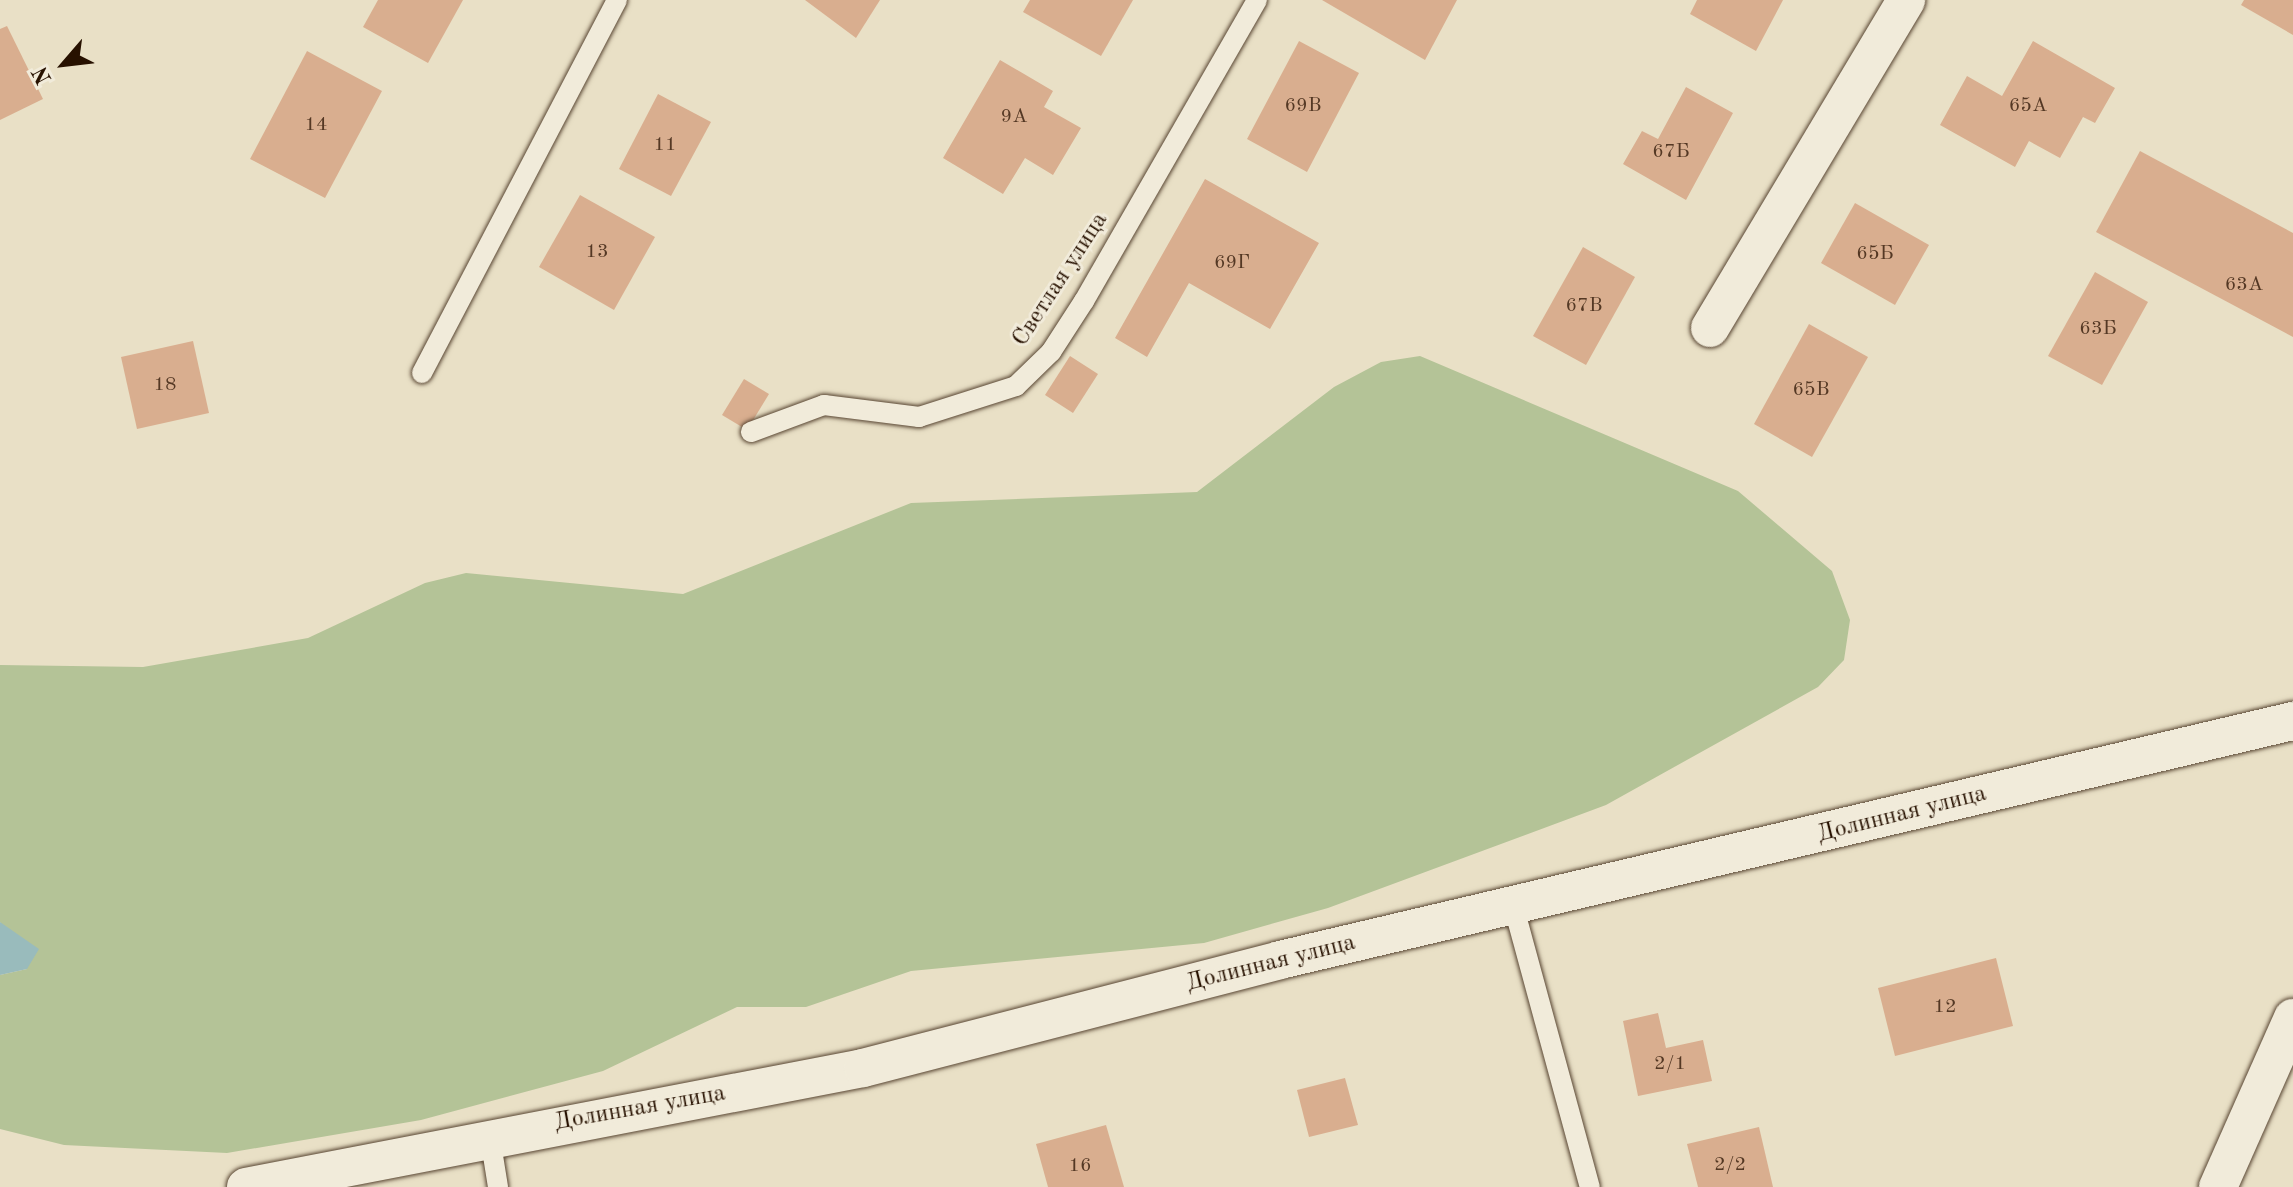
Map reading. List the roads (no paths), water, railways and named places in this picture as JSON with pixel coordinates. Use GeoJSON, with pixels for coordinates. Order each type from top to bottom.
{"type":"FeatureCollection","features":[{"type":"Feature","properties":{"kind":"street"},"geometry":{"type":"LineString","coordinates":[[1710,328],[1906,0]]}},
{"type":"Feature","properties":{"kind":"street","name":"Долинная улица"},"geometry":{"type":"LineString","coordinates":[[246,1187],[490,1137],[863,1068],[2293,721]]}},
{"type":"Feature","properties":{"kind":"street"},"geometry":{"type":"LineString","coordinates":[[2218,1187],[2293,1018]]}},
{"type":"Feature","properties":{"kind":"lane"},"geometry":{"type":"LineString","coordinates":[[422,373],[617,0]]}},
{"type":"Feature","properties":{"kind":"lane","name":"Светлая улица"},"geometry":{"type":"LineString","coordinates":[[751,432],[824,405],[919,417],[1016,386],[1051,352],[1084,301],[1257,0]]}},
{"type":"Feature","properties":{"kind":"lane"},"geometry":{"type":"LineString","coordinates":[[1514,908],[1590,1187]]}},
{"type":"Feature","properties":{"kind":"lane"},"geometry":{"type":"LineString","coordinates":[[490,1137],[498,1187]]}},
{"type":"Feature","properties":{"kind":"water"},"geometry":{"type":"Polygon","coordinates":[[[0,922],[39,949],[27,969],[0,975],[0,922]]]}}]}
